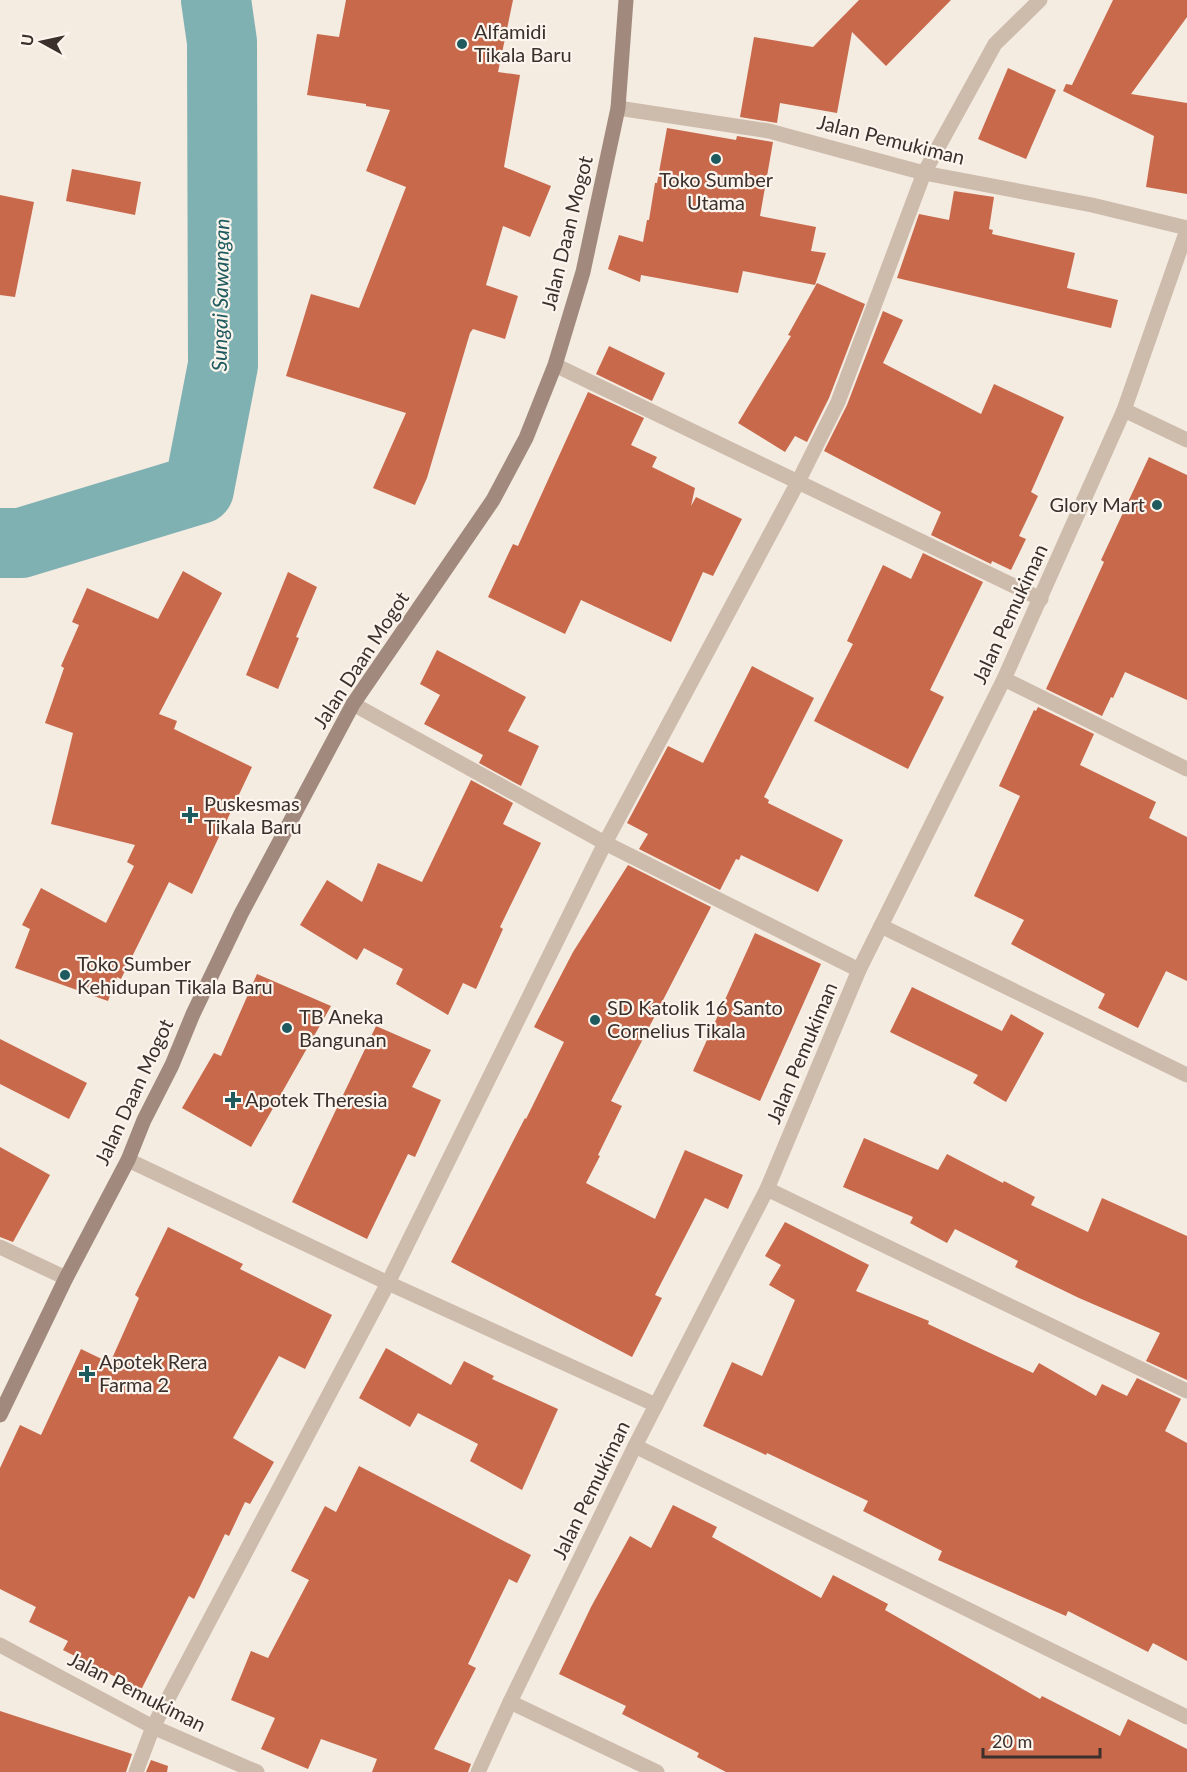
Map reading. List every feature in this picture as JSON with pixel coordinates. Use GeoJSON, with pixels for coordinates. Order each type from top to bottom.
{"type":"FeatureCollection","features":[{"type":"Feature","properties":{"kind":"main road","name":"Jalan Daan Mogot"},"geometry":{"type":"LineString","coordinates":[[0,1415],[66,1278],[128,1160],[144,1120],[172,1065],[193,1014],[241,914],[353,705],[493,500],[526,438],[555,364],[583,272],[618,108],[626,0]]}},
{"type":"Feature","properties":{"kind":"street"},"geometry":{"type":"LineString","coordinates":[[136,1772],[153,1727],[388,1283],[604,843],[798,482],[838,402],[924,173],[995,44],[1040,0]]}},
{"type":"Feature","properties":{"kind":"street","name":"Jalan Pemukiman"},"geometry":{"type":"LineString","coordinates":[[478,1772],[656,1405],[767,1189],[859,970],[1004,679],[1041,599],[1124,410],[1187,229],[1092,205],[924,173],[769,131],[618,108]]}},
{"type":"Feature","properties":{"kind":"street"},"geometry":{"type":"LineString","coordinates":[[555,364],[1041,599]]}},
{"type":"Feature","properties":{"kind":"street"},"geometry":{"type":"LineString","coordinates":[[1124,410],[1187,440]]}},
{"type":"Feature","properties":{"kind":"street"},"geometry":{"type":"LineString","coordinates":[[1004,679],[1187,770]]}},
{"type":"Feature","properties":{"kind":"street"},"geometry":{"type":"LineString","coordinates":[[353,705],[604,843],[859,970]]}},
{"type":"Feature","properties":{"kind":"street"},"geometry":{"type":"LineString","coordinates":[[881,926],[1187,1075]]}},
{"type":"Feature","properties":{"kind":"street"},"geometry":{"type":"LineString","coordinates":[[128,1160],[388,1283],[656,1405]]}},
{"type":"Feature","properties":{"kind":"street"},"geometry":{"type":"LineString","coordinates":[[767,1189],[1187,1391]]}},
{"type":"Feature","properties":{"kind":"street"},"geometry":{"type":"LineString","coordinates":[[0,1247],[66,1278]]}},
{"type":"Feature","properties":{"kind":"street"},"geometry":{"type":"LineString","coordinates":[[636,1446],[1187,1717]]}},
{"type":"Feature","properties":{"kind":"street","name":"Jalan Pemukiman"},"geometry":{"type":"LineString","coordinates":[[0,1645],[153,1727],[257,1772]]}},
{"type":"Feature","properties":{"kind":"street"},"geometry":{"type":"LineString","coordinates":[[510,1702],[657,1772]]}},
{"type":"Feature","properties":{"kind":"building"},"geometry":{"type":"Polygon","coordinates":[[[346,0],[513,0],[498,72],[520,75],[504,167],[551,186],[530,237],[503,226],[486,285],[518,296],[505,339],[473,329],[470,333],[427,478],[415,505],[373,488],[406,413],[286,376],[311,294],[359,308],[406,187],[366,171],[390,110],[307,95],[317,34],[339,37],[346,0]]]}},
{"type":"Feature","properties":{"kind":"building"},"geometry":{"type":"Polygon","coordinates":[[[859,0],[951,0],[886,66],[852,32],[837,113],[780,103],[777,123],[740,117],[754,37],[813,47],[859,0]]]}},
{"type":"Feature","properties":{"kind":"building"},"geometry":{"type":"Polygon","coordinates":[[[1113,0],[1187,0],[1187,17],[1131,94],[1187,103],[1187,194],[1146,187],[1154,136],[1063,91],[1066,84],[1072,85],[1113,0]]]}},
{"type":"Feature","properties":{"kind":"building"},"geometry":{"type":"Polygon","coordinates":[[[1008,68],[1056,90],[1026,159],[978,139],[1008,68]]]}},
{"type":"Feature","properties":{"kind":"building"},"geometry":{"type":"Polygon","coordinates":[[[667,128],[736,140],[737,136],[773,142],[760,216],[816,227],[811,251],[826,253],[815,285],[743,271],[738,293],[641,275],[640,282],[608,269],[619,235],[643,242],[667,128]]]}},
{"type":"Feature","properties":{"kind":"building"},"geometry":{"type":"Polygon","coordinates":[[[72,169],[141,182],[135,215],[66,201],[72,169]]]}},
{"type":"Feature","properties":{"kind":"building"},"geometry":{"type":"Polygon","coordinates":[[[954,191],[994,197],[989,229],[993,230],[992,234],[1075,253],[1067,288],[1118,300],[1111,328],[897,278],[919,214],[949,220],[954,191]]]}},
{"type":"Feature","properties":{"kind":"building"},"geometry":{"type":"Polygon","coordinates":[[[0,195],[34,202],[15,297],[0,295],[0,195]]]}},
{"type":"Feature","properties":{"kind":"building"},"geometry":{"type":"Polygon","coordinates":[[[817,283],[865,304],[829,398],[807,442],[795,436],[785,452],[738,423],[791,336],[788,335],[817,283]]]}},
{"type":"Feature","properties":{"kind":"building"},"geometry":{"type":"Polygon","coordinates":[[[883,311],[903,320],[883,363],[981,414],[994,384],[1064,417],[1031,492],[1038,496],[1019,536],[1026,539],[1011,570],[992,561],[991,564],[931,535],[941,512],[824,451],[847,405],[883,311]]]}},
{"type":"Feature","properties":{"kind":"building"},"geometry":{"type":"Polygon","coordinates":[[[609,346],[665,373],[652,401],[596,374],[609,346]]]}},
{"type":"Feature","properties":{"kind":"building"},"geometry":{"type":"Polygon","coordinates":[[[588,392],[644,418],[631,445],[657,457],[652,467],[695,488],[691,506],[696,497],[742,519],[713,576],[703,572],[671,642],[581,600],[565,634],[488,597],[513,544],[518,546],[588,392]]]}},
{"type":"Feature","properties":{"kind":"building"},"geometry":{"type":"Polygon","coordinates":[[[1149,457],[1187,475],[1187,700],[1125,672],[1102,716],[1046,689],[1104,562],[1101,560],[1149,457]]]}},
{"type":"Feature","properties":{"kind":"building"},"geometry":{"type":"Polygon","coordinates":[[[923,553],[983,582],[930,690],[944,697],[908,769],[814,721],[853,644],[847,641],[883,565],[911,579],[923,553]]]}},
{"type":"Feature","properties":{"kind":"building"},"geometry":{"type":"Polygon","coordinates":[[[183,571],[222,593],[159,714],[177,721],[174,729],[252,767],[192,894],[169,882],[121,979],[117,977],[108,1001],[15,968],[30,929],[22,925],[41,888],[106,923],[134,866],[127,862],[135,845],[51,824],[73,733],[45,723],[64,668],[61,666],[79,625],[72,622],[87,588],[158,619],[183,571]]]}},
{"type":"Feature","properties":{"kind":"building"},"geometry":{"type":"Polygon","coordinates":[[[288,572],[317,587],[278,689],[246,675],[288,572]]]}},
{"type":"Feature","properties":{"kind":"building"},"geometry":{"type":"Polygon","coordinates":[[[437,650],[526,697],[508,731],[539,746],[521,786],[479,763],[483,755],[424,724],[440,695],[420,684],[437,650]]]}},
{"type":"Feature","properties":{"kind":"building"},"geometry":{"type":"Polygon","coordinates":[[[752,666],[814,698],[764,797],[769,800],[768,803],[843,840],[818,892],[741,855],[739,860],[736,859],[720,890],[639,849],[648,834],[627,823],[668,746],[703,763],[752,666]]]}},
{"type":"Feature","properties":{"kind":"building"},"geometry":{"type":"Polygon","coordinates":[[[1038,707],[1094,734],[1080,765],[1156,802],[1149,818],[1187,837],[1187,981],[1166,971],[1138,1028],[1098,1008],[1105,994],[1011,944],[1024,920],[974,896],[1020,796],[999,786],[1034,710],[1036,711],[1038,707]]]}},
{"type":"Feature","properties":{"kind":"building"},"geometry":{"type":"Polygon","coordinates":[[[471,780],[513,803],[503,824],[541,843],[500,927],[503,929],[476,989],[463,983],[448,1015],[396,984],[403,969],[364,948],[357,960],[300,925],[327,880],[362,902],[378,863],[422,882],[471,780]]]}},
{"type":"Feature","properties":{"kind":"building"},"geometry":{"type":"Polygon","coordinates":[[[628,865],[711,907],[611,1101],[622,1106],[586,1183],[655,1219],[685,1150],[743,1175],[728,1209],[705,1198],[655,1295],[662,1298],[632,1357],[451,1262],[564,1042],[534,1027],[573,952],[628,865]]]}},
{"type":"Feature","properties":{"kind":"building"},"geometry":{"type":"Polygon","coordinates":[[[755,933],[821,964],[760,1101],[693,1071],[755,933]]]}},
{"type":"Feature","properties":{"kind":"building"},"geometry":{"type":"Polygon","coordinates":[[[257,974],[331,1006],[251,1147],[182,1108],[214,1053],[221,1056],[257,974]]]}},
{"type":"Feature","properties":{"kind":"building"},"geometry":{"type":"Polygon","coordinates":[[[912,987],[1002,1031],[1011,1014],[1044,1033],[1006,1102],[973,1083],[978,1075],[890,1032],[912,987]]]}},
{"type":"Feature","properties":{"kind":"building"},"geometry":{"type":"Polygon","coordinates":[[[376,1026],[431,1050],[412,1087],[441,1100],[415,1157],[408,1154],[367,1239],[292,1202],[376,1026]]]}},
{"type":"Feature","properties":{"kind":"building"},"geometry":{"type":"Polygon","coordinates":[[[0,1039],[87,1083],[69,1119],[0,1084],[0,1039]]]}},
{"type":"Feature","properties":{"kind":"building"},"geometry":{"type":"Polygon","coordinates":[[[864,1138],[938,1170],[947,1154],[1035,1197],[1031,1205],[1088,1232],[1102,1198],[1187,1236],[1187,1380],[1146,1361],[1160,1333],[1015,1267],[1018,1261],[955,1229],[947,1243],[910,1223],[913,1217],[843,1187],[864,1138]]]}},
{"type":"Feature","properties":{"kind":"building"},"geometry":{"type":"Polygon","coordinates":[[[0,1147],[50,1175],[13,1242],[0,1237],[0,1147]]]}},
{"type":"Feature","properties":{"kind":"building"},"geometry":{"type":"Polygon","coordinates":[[[785,1222],[869,1265],[856,1291],[929,1321],[928,1324],[1033,1373],[1039,1363],[1096,1396],[1102,1384],[1127,1396],[1137,1378],[1181,1399],[1165,1431],[1187,1443],[1187,1661],[1153,1643],[1148,1652],[1068,1611],[1066,1616],[938,1560],[942,1551],[863,1511],[868,1501],[767,1453],[766,1455],[703,1426],[732,1362],[762,1376],[795,1300],[769,1285],[781,1265],[765,1256],[785,1222]]]}},
{"type":"Feature","properties":{"kind":"building"},"geometry":{"type":"Polygon","coordinates":[[[168,1227],[243,1264],[240,1269],[332,1315],[305,1369],[279,1356],[233,1438],[274,1462],[250,1504],[245,1502],[229,1536],[225,1534],[194,1599],[189,1596],[141,1690],[63,1650],[68,1641],[29,1622],[36,1607],[0,1589],[0,1468],[20,1425],[41,1435],[81,1349],[110,1363],[139,1298],[135,1295],[168,1227]]]}},
{"type":"Feature","properties":{"kind":"building"},"geometry":{"type":"Polygon","coordinates":[[[386,1348],[451,1385],[464,1361],[494,1376],[492,1379],[558,1409],[522,1490],[470,1461],[478,1444],[418,1413],[410,1427],[359,1398],[386,1348]]]}},
{"type":"Feature","properties":{"kind":"building"},"geometry":{"type":"Polygon","coordinates":[[[359,1466],[531,1555],[517,1583],[509,1579],[468,1664],[476,1668],[434,1749],[471,1764],[468,1772],[372,1772],[377,1759],[321,1739],[308,1769],[261,1749],[275,1718],[231,1700],[251,1651],[268,1658],[309,1580],[291,1571],[325,1506],[336,1512],[359,1466]]]}},
{"type":"Feature","properties":{"kind":"building"},"geometry":{"type":"Polygon","coordinates":[[[673,1505],[717,1527],[712,1537],[821,1598],[833,1575],[888,1604],[885,1610],[1040,1699],[1042,1696],[1120,1736],[1128,1719],[1187,1749],[1187,1772],[726,1772],[697,1757],[699,1753],[622,1714],[626,1706],[559,1674],[591,1607],[630,1536],[651,1548],[673,1505]]]}},
{"type":"Feature","properties":{"kind":"building"},"geometry":{"type":"Polygon","coordinates":[[[0,1711],[132,1754],[126,1772],[0,1772],[0,1711]]]}},
{"type":"Feature","properties":{"kind":"building"},"geometry":{"type":"Polygon","coordinates":[[[151,1760],[168,1766],[167,1772],[146,1772],[151,1760]]]}},
{"type":"Feature","properties":{"kind":"waterway","name":"Sungai Sawangan"},"geometry":{"type":"LineString","coordinates":[[0,543],[21,543],[199,489],[223,365],[222,42],[216,0]]}},
{"type":"Feature","properties":{"kind":"place","name":"Alfamidi Tikala Baru"},"geometry":{"type":"Point","coordinates":[462,44]}},
{"type":"Feature","properties":{"kind":"place","name":"Toko Sumber Utama"},"geometry":{"type":"Point","coordinates":[716,159]}},
{"type":"Feature","properties":{"kind":"place","name":"Glory Mart"},"geometry":{"type":"Point","coordinates":[1157,505]}},
{"type":"Feature","properties":{"kind":"place","name":"Puskesmas Tikala Baru"},"geometry":{"type":"Point","coordinates":[190,815]}},
{"type":"Feature","properties":{"kind":"place","name":"Toko Sumber Kehidupan Tikala Baru"},"geometry":{"type":"Point","coordinates":[65,975]}},
{"type":"Feature","properties":{"kind":"place","name":"SD Katolik 16 Santo Cornelius Tikala"},"geometry":{"type":"Point","coordinates":[595,1020]}},
{"type":"Feature","properties":{"kind":"place","name":"TB Aneka Bangunan"},"geometry":{"type":"Point","coordinates":[287,1028]}},
{"type":"Feature","properties":{"kind":"place","name":"Apotek Theresia"},"geometry":{"type":"Point","coordinates":[233,1100]}},
{"type":"Feature","properties":{"kind":"place","name":"Apotek Rera Farma 2"},"geometry":{"type":"Point","coordinates":[87,1374]}}]}
